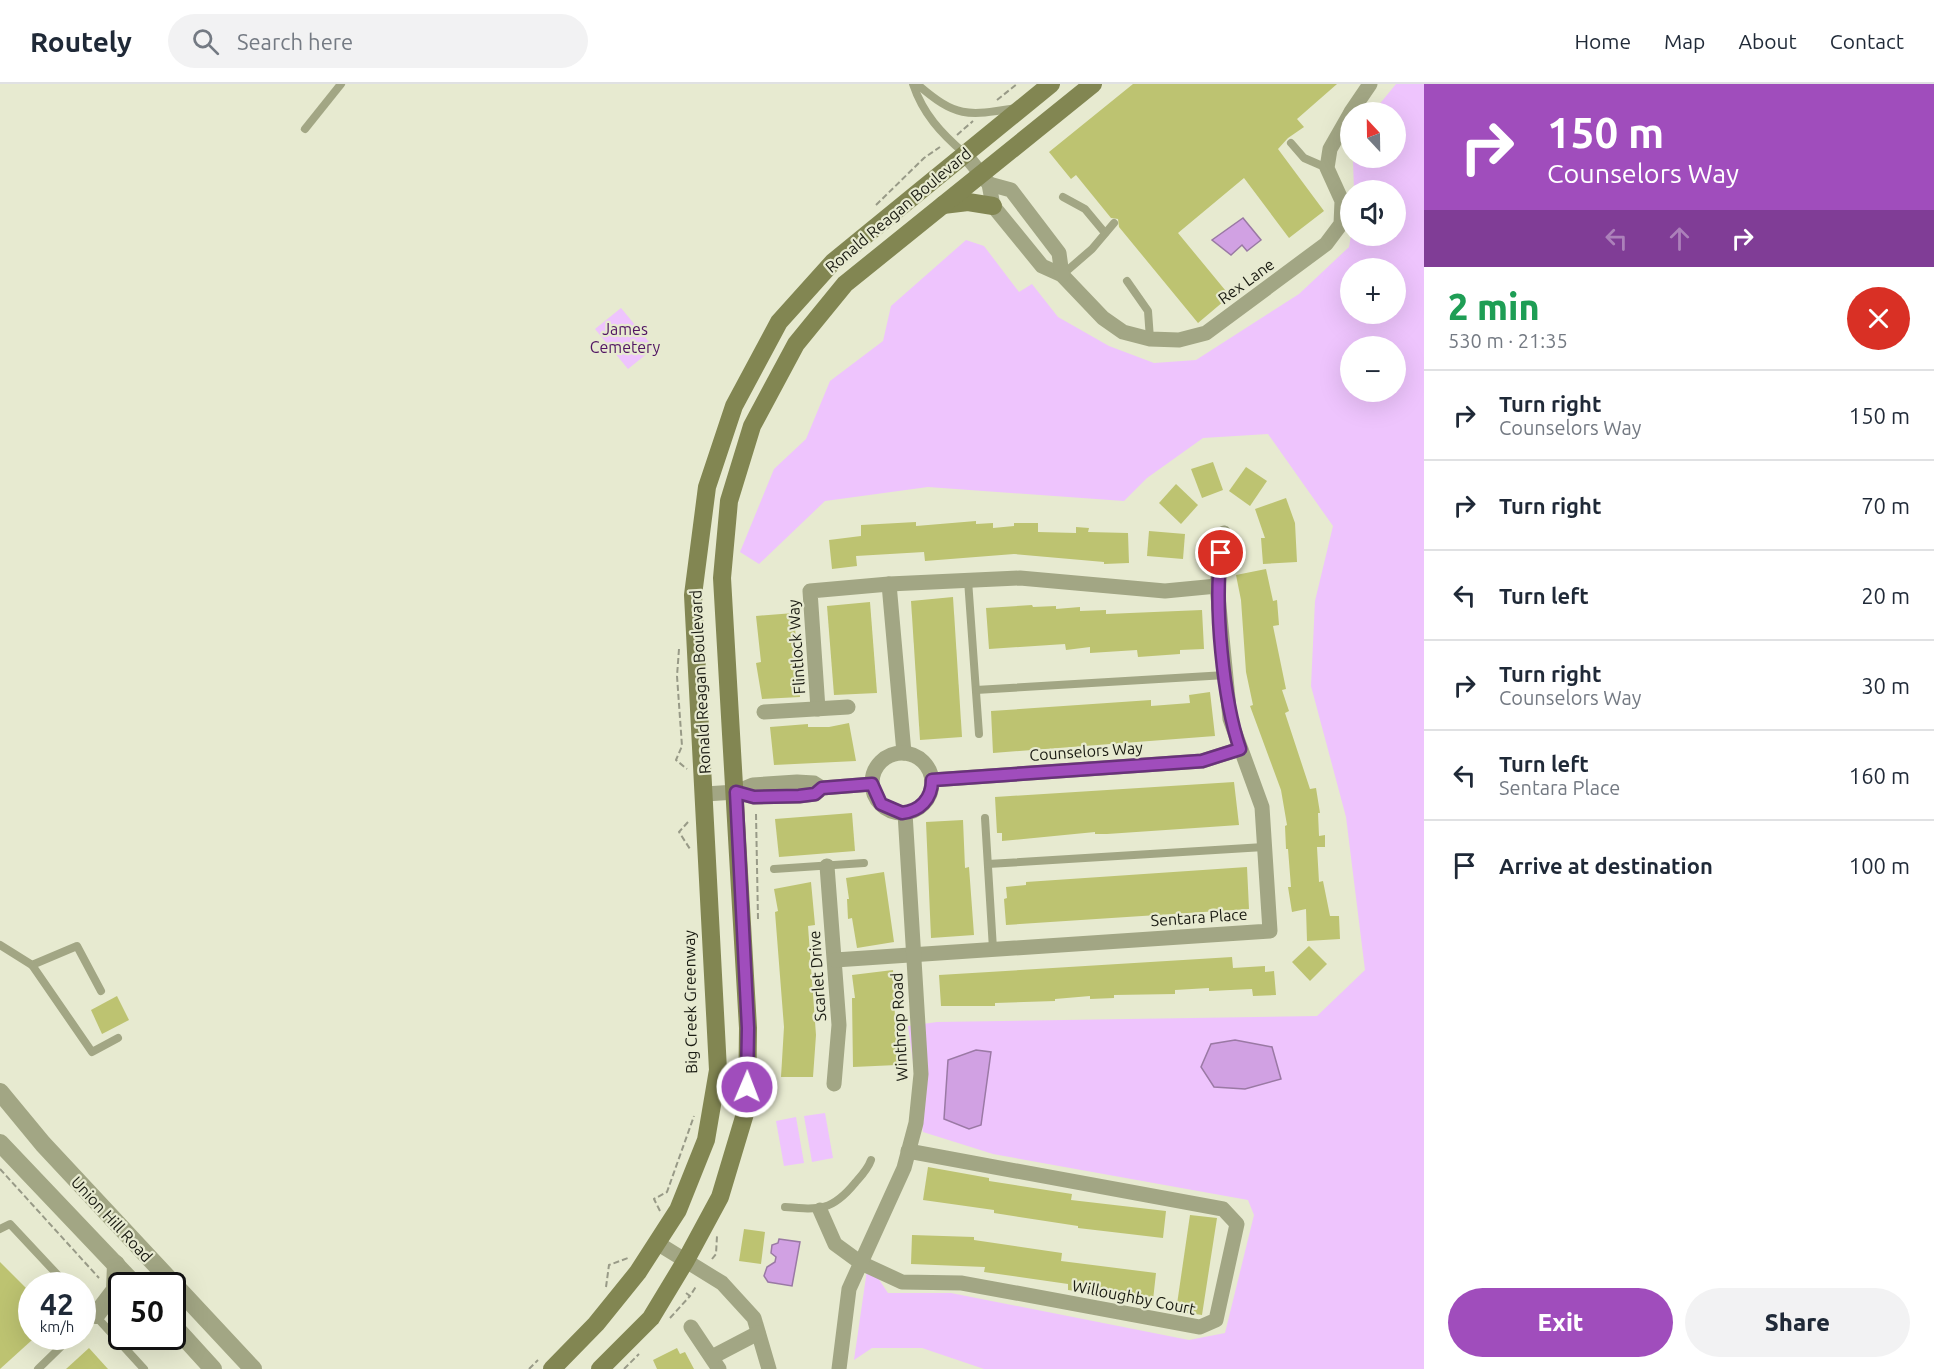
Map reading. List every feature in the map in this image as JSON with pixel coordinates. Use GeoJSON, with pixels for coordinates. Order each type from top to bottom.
{"type":"FeatureCollection","features":[{"type":"Feature","properties":{"kind":"main road","name":"Ronald Reagan Boulevard"},"geometry":{"type":"LineString","coordinates":[[545,1365],[596,1323],[638,1272],[678,1210],[706,1140],[718,1070],[693,595],[707,487],[734,406],[779,322],[833,262],[1051,84]]}},
{"type":"Feature","properties":{"kind":"main road","name":"Ronald Reagan Boulevard"},"geometry":{"type":"LineString","coordinates":[[600,1369],[651,1318],[686,1260],[720,1197],[747,1107],[748,1028],[722,578],[729,501],[752,426],[796,344],[845,284],[942,205],[985,179],[1094,84]]}},
{"type":"Feature","properties":{"kind":"main road"},"geometry":{"type":"LineString","coordinates":[[942,205],[968,202],[993,206]]}},
{"type":"Feature","properties":{"kind":"street"},"geometry":{"type":"LineString","coordinates":[[1358,102],[1370,84]]}},
{"type":"Feature","properties":{"kind":"street"},"geometry":{"type":"LineString","coordinates":[[1327,168],[1330,149],[1340,132]]}},
{"type":"Feature","properties":{"kind":"street","name":"Rex Lane"},"geometry":{"type":"LineString","coordinates":[[964,153],[985,179],[993,206],[1042,266],[1062,275],[1103,318],[1123,332],[1150,339],[1179,340],[1206,333],[1326,244],[1341,224],[1342,201],[1327,168]]}},
{"type":"Feature","properties":{"kind":"street","name":"Rex Lane"},"geometry":{"type":"LineString","coordinates":[[985,179],[1011,190],[1059,253],[1062,275]]}},
{"type":"Feature","properties":{"kind":"street","name":"Sentara Place"},"geometry":{"type":"LineString","coordinates":[[835,960],[1270,931],[1262,807],[1230,719],[1217,586],[1224,533]]}},
{"type":"Feature","properties":{"kind":"street"},"geometry":{"type":"LineString","coordinates":[[904,753],[889,584],[1020,578],[1165,591],[1217,586]]}},
{"type":"Feature","properties":{"kind":"street","name":"Flintlock Way"},"geometry":{"type":"LineString","coordinates":[[818,709],[810,591],[889,584]]}},
{"type":"Feature","properties":{"kind":"street"},"geometry":{"type":"LineString","coordinates":[[764,712],[848,706]]}},
{"type":"Feature","properties":{"kind":"street","name":"Counselors Way"},"geometry":{"type":"LineString","coordinates":[[932,780],[1202,761],[1240,749]]}},
{"type":"Feature","properties":{"kind":"street"},"geometry":{"type":"LineString","coordinates":[[904,753],[923,761],[932,780],[931,791],[923,805],[905,813],[894,812],[881,804],[872,784],[880,762],[893,754],[904,753]]}},
{"type":"Feature","properties":{"kind":"street"},"geometry":{"type":"LineString","coordinates":[[705,794],[736,792],[753,785],[797,782],[813,783],[822,788],[872,784]]}},
{"type":"Feature","properties":{"kind":"street","name":"Winthrop Road"},"geometry":{"type":"LineString","coordinates":[[839,1369],[849,1289],[904,1168],[916,1123],[921,1074],[905,813]]}},
{"type":"Feature","properties":{"kind":"street","name":"Scarlet Drive"},"geometry":{"type":"LineString","coordinates":[[827,866],[839,1025],[834,1084]]}},
{"type":"Feature","properties":{"kind":"street","name":"Union Hill Road"},"geometry":{"type":"LineString","coordinates":[[0,1092],[44,1144],[253,1369]]}},
{"type":"Feature","properties":{"kind":"street","name":"Union Hill Road"},"geometry":{"type":"LineString","coordinates":[[0,1143],[123,1272]]}},
{"type":"Feature","properties":{"kind":"street","name":"Willoughby Court"},"geometry":{"type":"LineString","coordinates":[[820,1210],[835,1244],[861,1263],[902,1281],[962,1283],[1200,1328],[1216,1320],[1237,1224],[1224,1209],[908,1151]]}},
{"type":"Feature","properties":{"kind":"street"},"geometry":{"type":"LineString","coordinates":[[657,1243],[722,1283],[754,1318],[769,1369]]}},
{"type":"Feature","properties":{"kind":"street"},"geometry":{"type":"LineString","coordinates":[[116,1264],[117,1272]]}},
{"type":"Feature","properties":{"kind":"street"},"geometry":{"type":"LineString","coordinates":[[96,1315],[108,1304]]}},
{"type":"Feature","properties":{"kind":"street"},"geometry":{"type":"LineString","coordinates":[[691,1327],[716,1363],[758,1333]]}},
{"type":"Feature","properties":{"kind":"street"},"geometry":{"type":"LineString","coordinates":[[186,1339],[213,1369]]}},
{"type":"Feature","properties":{"kind":"lane"},"geometry":{"type":"LineString","coordinates":[[305,129],[341,84]]}},
{"type":"Feature","properties":{"kind":"lane"},"geometry":{"type":"LineString","coordinates":[[913,84],[919,103],[939,130],[964,153]]}},
{"type":"Feature","properties":{"kind":"lane"},"geometry":{"type":"LineString","coordinates":[[917,84],[942,105],[974,114],[1023,106]]}},
{"type":"Feature","properties":{"kind":"lane"},"geometry":{"type":"LineString","coordinates":[[1291,143],[1304,158],[1327,168]]}},
{"type":"Feature","properties":{"kind":"lane"},"geometry":{"type":"LineString","coordinates":[[1063,197],[1085,209],[1105,233]]}},
{"type":"Feature","properties":{"kind":"lane"},"geometry":{"type":"LineString","coordinates":[[1062,275],[1092,249],[1114,223]]}},
{"type":"Feature","properties":{"kind":"lane"},"geometry":{"type":"LineString","coordinates":[[1127,281],[1148,311],[1150,339]]}},
{"type":"Feature","properties":{"kind":"lane"},"geometry":{"type":"LineString","coordinates":[[968,580],[979,734]]}},
{"type":"Feature","properties":{"kind":"lane"},"geometry":{"type":"LineString","coordinates":[[976,690],[1226,675]]}},
{"type":"Feature","properties":{"kind":"lane"},"geometry":{"type":"LineString","coordinates":[[985,818],[993,949]]}},
{"type":"Feature","properties":{"kind":"lane"},"geometry":{"type":"LineString","coordinates":[[988,864],[1264,847]]}},
{"type":"Feature","properties":{"kind":"lane"},"geometry":{"type":"LineString","coordinates":[[774,869],[864,863]]}},
{"type":"Feature","properties":{"kind":"lane"},"geometry":{"type":"LineString","coordinates":[[0,945],[32,965],[92,1052],[118,1038]]}},
{"type":"Feature","properties":{"kind":"lane"},"geometry":{"type":"LineString","coordinates":[[32,965],[77,946],[101,991]]}},
{"type":"Feature","properties":{"kind":"lane"},"geometry":{"type":"LineString","coordinates":[[785,1207],[820,1210],[841,1201],[868,1168],[871,1160]]}},
{"type":"Feature","properties":{"kind":"lane"},"geometry":{"type":"LineString","coordinates":[[0,1228],[10,1224],[55,1272]]}},
{"type":"Feature","properties":{"kind":"lane"},"geometry":{"type":"LineString","coordinates":[[96,1327],[144,1369]]}},
{"type":"Feature","properties":{"kind":"lane"},"geometry":{"type":"LineString","coordinates":[[38,1369],[58,1350]]}},
{"type":"Feature","properties":{"kind":"path"},"geometry":{"type":"LineString","coordinates":[[996,100],[1017,84]]}},
{"type":"Feature","properties":{"kind":"path"},"geometry":{"type":"LineString","coordinates":[[679,832],[690,850]]}},
{"type":"Feature","properties":{"kind":"path"},"geometry":{"type":"LineString","coordinates":[[654,1199],[667,1192],[696,1108]]}},
{"type":"Feature","properties":{"kind":"path"},"geometry":{"type":"LineString","coordinates":[[0,1169],[108,1286]]}},
{"type":"Feature","properties":{"kind":"path"},"geometry":{"type":"LineString","coordinates":[[605,1293],[609,1265]]}},
{"type":"Feature","properties":{"kind":"path"},"geometry":{"type":"LineString","coordinates":[[529,1369],[545,1365]]}},
{"type":"Feature","properties":{"kind":"green space"},"geometry":{"type":"Polygon","coordinates":[[[1396,84],[1424,84],[1424,1369],[984,1369],[922,1348],[872,1348],[854,1360],[868,1263],[888,1293],[951,1293],[1189,1340],[1225,1333],[1254,1215],[1248,1200],[993,1154],[923,1132],[908,1026],[937,1022],[1317,1016],[1365,970],[1346,817],[1311,686],[1315,601],[1333,526],[1268,434],[1203,438],[1147,478],[1124,501],[928,487],[825,501],[759,564],[740,552],[774,469],[806,439],[830,381],[883,341],[891,306],[966,240],[984,246],[1019,292],[1032,284],[1058,317],[1109,346],[1154,363],[1196,360],[1299,294],[1349,246],[1406,246],[1406,180],[1354,180],[1353,168],[1406,168],[1406,102],[1381,102],[1396,84]]]}},
{"type":"Feature","properties":{"kind":"green space","name":"James Cemetery"},"geometry":{"type":"Polygon","coordinates":[[[621,308],[654,348],[628,369],[595,329],[621,308]]]}},
{"type":"Feature","properties":{"kind":"green space"},"geometry":{"type":"Polygon","coordinates":[[[825,1113],[833,1158],[812,1162],[804,1116],[825,1113]]]}},
{"type":"Feature","properties":{"kind":"green space"},"geometry":{"type":"Polygon","coordinates":[[[796,1117],[804,1163],[784,1166],[776,1121],[796,1117]]]}},
{"type":"Feature","properties":{"kind":"shaded area"},"geometry":{"type":"Polygon","coordinates":[[[1243,218],[1261,240],[1247,251],[1242,245],[1231,255],[1212,240],[1243,218]]]}},
{"type":"Feature","properties":{"kind":"shaded area"},"geometry":{"type":"Polygon","coordinates":[[[1235,1040],[1272,1047],[1281,1079],[1245,1089],[1214,1087],[1201,1067],[1211,1044],[1235,1040]]]}},
{"type":"Feature","properties":{"kind":"shaded area"},"geometry":{"type":"Polygon","coordinates":[[[976,1050],[991,1052],[981,1125],[969,1129],[944,1119],[948,1060],[976,1050]]]}},
{"type":"Feature","properties":{"kind":"shaded area"},"geometry":{"type":"Polygon","coordinates":[[[779,1239],[800,1242],[792,1286],[768,1282],[764,1276],[767,1267],[775,1262],[776,1257],[771,1253],[772,1245],[778,1243],[779,1239]]]}},
{"type":"Feature","properties":{"kind":"building"},"geometry":{"type":"Polygon","coordinates":[[[1133,84],[1337,84],[1297,119],[1304,127],[1288,138],[1278,149],[1324,211],[1289,238],[1244,178],[1178,233],[1230,296],[1198,323],[1119,227],[1118,219],[1111,218],[1076,175],[1071,179],[1049,152],[1133,84]]]}},
{"type":"Feature","properties":{"kind":"building"},"geometry":{"type":"Polygon","coordinates":[[[1213,462],[1223,490],[1202,498],[1191,469],[1213,462]]]}},
{"type":"Feature","properties":{"kind":"building"},"geometry":{"type":"Polygon","coordinates":[[[1246,467],[1267,481],[1250,506],[1229,491],[1246,467]]]}},
{"type":"Feature","properties":{"kind":"building"},"geometry":{"type":"Polygon","coordinates":[[[1176,484],[1198,505],[1181,524],[1159,503],[1176,484]]]}},
{"type":"Feature","properties":{"kind":"building"},"geometry":{"type":"Polygon","coordinates":[[[1286,498],[1295,523],[1297,562],[1263,564],[1261,538],[1265,538],[1255,509],[1286,498]]]}},
{"type":"Feature","properties":{"kind":"building"},"geometry":{"type":"Polygon","coordinates":[[[976,521],[976,524],[993,523],[993,528],[1014,526],[1014,523],[1038,523],[1038,532],[1076,533],[1076,527],[1089,528],[1088,532],[1128,533],[1129,563],[1104,564],[1104,562],[1014,554],[925,561],[924,552],[856,556],[857,566],[832,569],[829,540],[861,536],[861,525],[916,522],[916,526],[976,521]]]}},
{"type":"Feature","properties":{"kind":"building"},"geometry":{"type":"Polygon","coordinates":[[[1149,531],[1185,534],[1183,559],[1147,556],[1149,531]]]}},
{"type":"Feature","properties":{"kind":"building"},"geometry":{"type":"Polygon","coordinates":[[[1266,569],[1273,601],[1277,600],[1279,625],[1273,626],[1286,689],[1282,690],[1289,711],[1285,713],[1310,789],[1316,788],[1320,813],[1318,813],[1319,836],[1325,835],[1325,847],[1317,847],[1319,882],[1323,881],[1330,916],[1339,916],[1340,939],[1307,941],[1306,909],[1292,912],[1288,887],[1291,887],[1288,849],[1286,849],[1285,826],[1287,825],[1281,790],[1250,706],[1253,705],[1246,672],[1241,600],[1236,575],[1266,569]]]}},
{"type":"Feature","properties":{"kind":"building"},"geometry":{"type":"Polygon","coordinates":[[[953,597],[962,737],[920,740],[911,601],[953,597]]]}},
{"type":"Feature","properties":{"kind":"building"},"geometry":{"type":"Polygon","coordinates":[[[870,602],[877,693],[834,695],[827,606],[870,602]]]}},
{"type":"Feature","properties":{"kind":"building"},"geometry":{"type":"Polygon","coordinates":[[[1032,605],[1033,607],[1056,606],[1056,609],[1080,607],[1080,611],[1106,610],[1106,614],[1202,610],[1204,649],[1180,650],[1180,654],[1138,657],[1137,650],[1090,653],[1090,647],[1066,650],[1065,644],[989,649],[986,608],[1032,605]]]}},
{"type":"Feature","properties":{"kind":"building"},"geometry":{"type":"Polygon","coordinates":[[[794,613],[800,697],[762,699],[756,663],[761,662],[756,616],[794,613]]]}},
{"type":"Feature","properties":{"kind":"building"},"geometry":{"type":"Polygon","coordinates":[[[1210,692],[1215,736],[993,753],[991,711],[1151,700],[1151,706],[1190,703],[1189,695],[1210,692]]]}},
{"type":"Feature","properties":{"kind":"building"},"geometry":{"type":"Polygon","coordinates":[[[849,723],[856,761],[774,765],[770,727],[808,724],[808,727],[829,727],[849,723]]]}},
{"type":"Feature","properties":{"kind":"building"},"geometry":{"type":"Polygon","coordinates":[[[1234,782],[1239,825],[1107,834],[1095,834],[1095,832],[1002,841],[1002,833],[997,833],[995,797],[1234,782]]]}},
{"type":"Feature","properties":{"kind":"building"},"geometry":{"type":"Polygon","coordinates":[[[852,813],[855,851],[779,857],[775,819],[852,813]]]}},
{"type":"Feature","properties":{"kind":"building"},"geometry":{"type":"Polygon","coordinates":[[[963,820],[965,868],[969,867],[974,935],[931,938],[926,822],[963,820]]]}},
{"type":"Feature","properties":{"kind":"building"},"geometry":{"type":"Polygon","coordinates":[[[1247,867],[1249,909],[1006,925],[1004,899],[1007,898],[1006,887],[1026,885],[1026,882],[1247,867]]]}},
{"type":"Feature","properties":{"kind":"building"},"geometry":{"type":"Polygon","coordinates":[[[884,872],[894,942],[857,948],[852,918],[848,919],[847,899],[849,899],[846,878],[884,872]]]}},
{"type":"Feature","properties":{"kind":"building"},"geometry":{"type":"Polygon","coordinates":[[[811,882],[815,925],[808,926],[816,1035],[813,1077],[781,1077],[784,1027],[775,912],[778,911],[774,889],[811,882]]]}},
{"type":"Feature","properties":{"kind":"building"},"geometry":{"type":"Polygon","coordinates":[[[1309,946],[1327,964],[1310,981],[1292,962],[1309,946]]]}},
{"type":"Feature","properties":{"kind":"building"},"geometry":{"type":"Polygon","coordinates":[[[1232,957],[1233,968],[1265,966],[1265,972],[1274,971],[1276,995],[1253,996],[1252,989],[1209,991],[1209,988],[1175,990],[1175,994],[1114,995],[1114,998],[1090,999],[1090,996],[1055,999],[1055,1001],[995,1003],[995,1006],[941,1006],[939,975],[1232,957]]]}},
{"type":"Feature","properties":{"kind":"building"},"geometry":{"type":"Polygon","coordinates":[[[893,970],[897,1065],[853,1067],[852,998],[855,998],[852,975],[893,970]]]}},
{"type":"Feature","properties":{"kind":"building"},"geometry":{"type":"Polygon","coordinates":[[[117,996],[129,1020],[102,1034],[91,1010],[117,996]]]}},
{"type":"Feature","properties":{"kind":"building"},"geometry":{"type":"Polygon","coordinates":[[[928,1167],[989,1178],[989,1181],[1072,1194],[1071,1200],[1166,1211],[1163,1238],[1078,1228],[1078,1226],[994,1213],[994,1210],[923,1200],[928,1167]]]}},
{"type":"Feature","properties":{"kind":"building"},"geometry":{"type":"Polygon","coordinates":[[[1190,1215],[1217,1218],[1202,1315],[1176,1311],[1190,1215]]]}},
{"type":"Feature","properties":{"kind":"building"},"geometry":{"type":"Polygon","coordinates":[[[744,1229],[765,1232],[761,1264],[739,1261],[744,1229]]]}},
{"type":"Feature","properties":{"kind":"building"},"geometry":{"type":"Polygon","coordinates":[[[912,1235],[974,1237],[974,1240],[1062,1253],[1061,1261],[1156,1273],[1153,1300],[1068,1290],[1068,1284],[984,1272],[985,1267],[911,1264],[912,1235]]]}},
{"type":"Feature","properties":{"kind":"building"},"geometry":{"type":"Polygon","coordinates":[[[0,1262],[18,1280],[18,1350],[21,1350],[0,1369],[0,1262]]]}},
{"type":"Feature","properties":{"kind":"building"},"geometry":{"type":"Polygon","coordinates":[[[677,1348],[680,1354],[685,1352],[694,1369],[657,1369],[653,1360],[677,1348]]]}},
{"type":"Feature","properties":{"kind":"building"},"geometry":{"type":"Polygon","coordinates":[[[87,1350],[91,1350],[108,1369],[66,1369],[87,1350]]]}},
{"type":"Feature","properties":{"kind":"route"},"geometry":{"type":"LineString","coordinates":[[747,1087],[748,1028],[736,792],[754,797],[799,796],[815,794],[822,788],[872,784],[876,798],[881,804],[887,809],[902,813],[923,805],[931,791],[932,780],[1202,761],[1240,749],[1230,719],[1217,586],[1221,553]]}}]}
